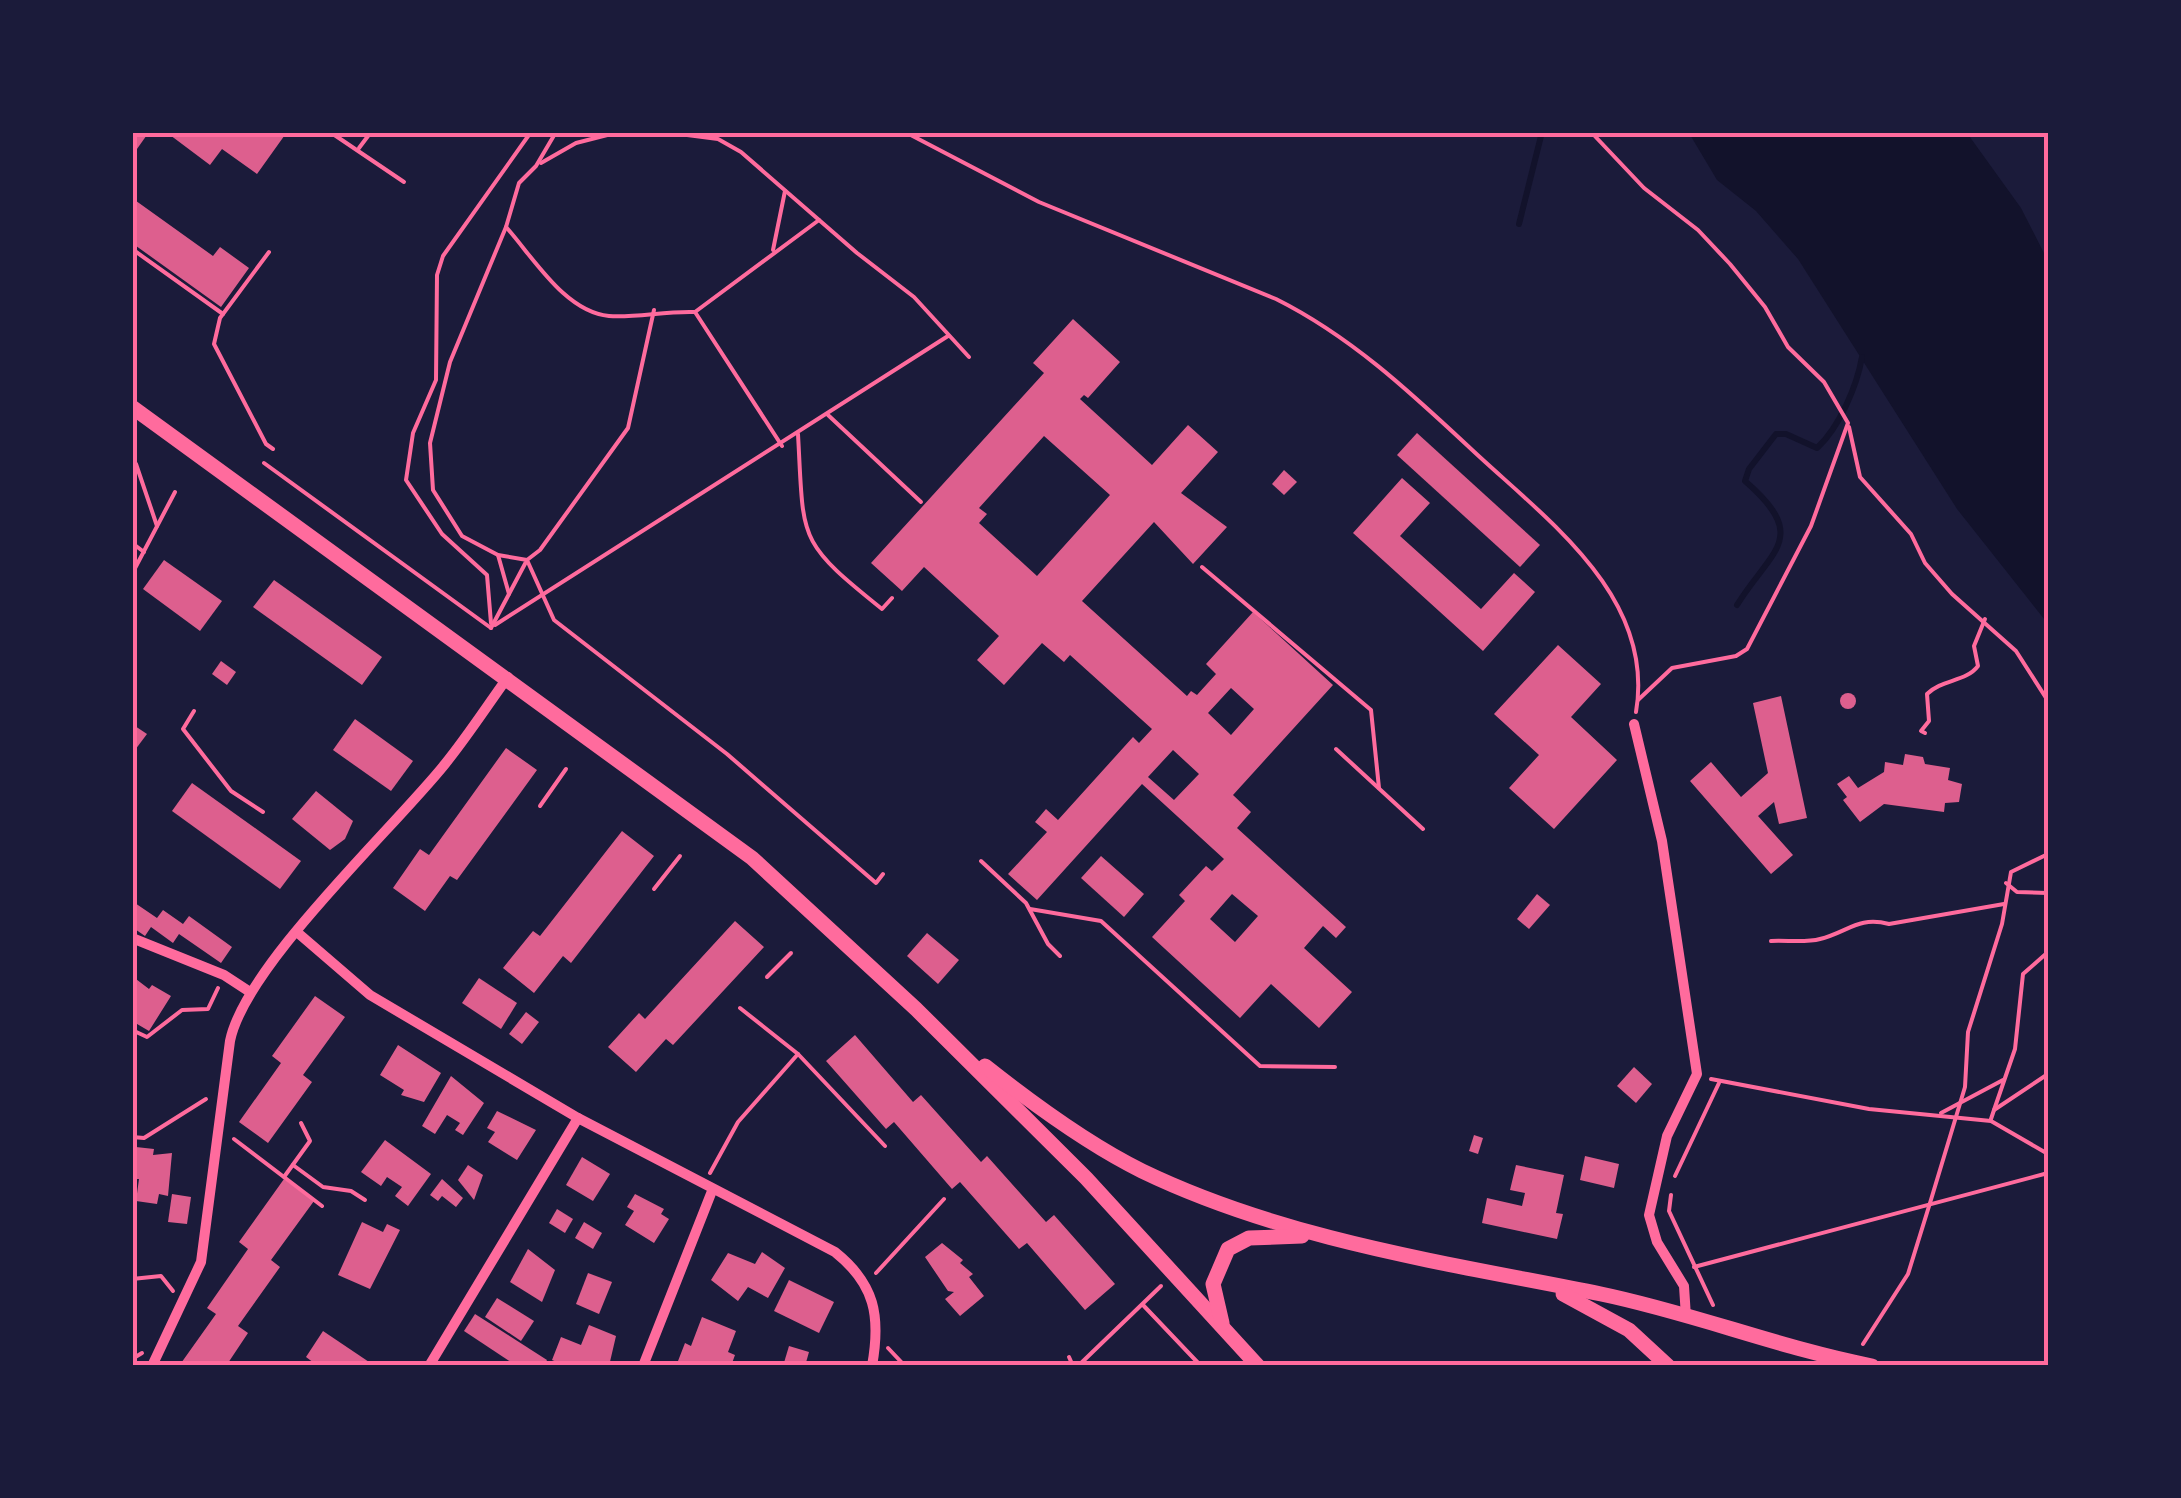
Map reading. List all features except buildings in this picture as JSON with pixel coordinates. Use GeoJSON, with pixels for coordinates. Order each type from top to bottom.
{"type":"FeatureCollection","features":[{"type":"Feature","properties":{"kind":"main road"},"geometry":{"type":"LineString","coordinates":[[132,406],[752,858],[916,1008],[1086,1178],[1258,1366]]}},
{"type":"Feature","properties":{"kind":"main road"},"geometry":{"type":"LineString","coordinates":[[916,1008],[1002,1078],[1138,1169],[1188,1192],[1326,1237],[1546,1286],[1614,1297],[1872,1366]]}},
{"type":"Feature","properties":{"kind":"main road"},"geometry":{"type":"LineString","coordinates":[[1223,1328],[1212,1284],[1228,1249],[1262,1236],[1326,1237]]}},
{"type":"Feature","properties":{"kind":"main road"},"geometry":{"type":"LineString","coordinates":[[1546,1286],[1629,1330],[1668,1366]]}},
{"type":"Feature","properties":{"kind":"street"},"geometry":{"type":"LineString","coordinates":[[152,1366],[187,1294],[205,1242],[233,1025],[250,992],[446,764],[508,677]]}},
{"type":"Feature","properties":{"kind":"street"},"geometry":{"type":"LineString","coordinates":[[1634,724],[1662,841],[1697,1074],[1668,1136],[1649,1214],[1657,1242],[1684,1286],[1686,1317]]}},
{"type":"Feature","properties":{"kind":"street"},"geometry":{"type":"LineString","coordinates":[[298,933],[370,995],[578,1118],[835,1252],[857,1270],[874,1300],[876,1345],[872,1366]]}},
{"type":"Feature","properties":{"kind":"street"},"geometry":{"type":"LineString","coordinates":[[132,938],[224,975],[250,992]]}},
{"type":"Feature","properties":{"kind":"street"},"geometry":{"type":"LineString","coordinates":[[429,1366],[578,1118]]}},
{"type":"Feature","properties":{"kind":"street"},"geometry":{"type":"LineString","coordinates":[[643,1366],[708,1188]]}},
{"type":"Feature","properties":{"kind":"path"},"geometry":{"type":"LineString","coordinates":[[330,132],[404,182]]}},
{"type":"Feature","properties":{"kind":"path"},"geometry":{"type":"LineString","coordinates":[[359,148],[371,132]]}},
{"type":"Feature","properties":{"kind":"path"},"geometry":{"type":"LineString","coordinates":[[491,628],[491,582],[442,534],[416,498],[406,480],[407,457],[436,380],[437,275],[442,256],[531,132]]}},
{"type":"Feature","properties":{"kind":"path"},"geometry":{"type":"LineString","coordinates":[[527,560],[498,555],[462,536],[432,490],[429,461],[432,424],[450,362],[506,226],[519,183],[536,166],[556,132]]}},
{"type":"Feature","properties":{"kind":"path"},"geometry":{"type":"LineString","coordinates":[[536,166],[576,143],[619,132]]}},
{"type":"Feature","properties":{"kind":"path"},"geometry":{"type":"LineString","coordinates":[[664,132],[730,144],[914,296],[968,357]]}},
{"type":"Feature","properties":{"kind":"path"},"geometry":{"type":"LineString","coordinates":[[905,132],[1056,210],[1276,299],[1347,341],[1418,398],[1578,546],[1622,620],[1640,662],[1634,724]]}},
{"type":"Feature","properties":{"kind":"path"},"geometry":{"type":"LineString","coordinates":[[1591,132],[1644,188],[1698,230],[1766,307],[1788,346],[1824,382],[1848,422],[1860,477],[1911,534],[1934,574],[1985,619],[2031,669],[2048,701]]}},
{"type":"Feature","properties":{"kind":"path"},"geometry":{"type":"LineString","coordinates":[[772,252],[786,191]]}},
{"type":"Feature","properties":{"kind":"path"},"geometry":{"type":"LineString","coordinates":[[506,226],[586,311],[622,316],[654,310],[695,312],[708,306],[772,252],[819,220]]}},
{"type":"Feature","properties":{"kind":"path"},"geometry":{"type":"LineString","coordinates":[[132,249],[223,314]]}},
{"type":"Feature","properties":{"kind":"path"},"geometry":{"type":"LineString","coordinates":[[269,252],[223,314],[214,344],[273,449]]}},
{"type":"Feature","properties":{"kind":"path"},"geometry":{"type":"LineString","coordinates":[[491,628],[527,560],[540,550],[628,428],[654,310]]}},
{"type":"Feature","properties":{"kind":"path"},"geometry":{"type":"LineString","coordinates":[[695,312],[782,446]]}},
{"type":"Feature","properties":{"kind":"path"},"geometry":{"type":"LineString","coordinates":[[491,628],[540,593],[782,446],[948,336]]}},
{"type":"Feature","properties":{"kind":"path"},"geometry":{"type":"LineString","coordinates":[[828,415],[922,502]]}},
{"type":"Feature","properties":{"kind":"path"},"geometry":{"type":"LineString","coordinates":[[1638,700],[1672,668],[1736,656],[1747,649],[1811,526],[1848,422]]}},
{"type":"Feature","properties":{"kind":"path"},"geometry":{"type":"LineString","coordinates":[[798,434],[804,524],[812,548],[882,609],[892,598]]}},
{"type":"Feature","properties":{"kind":"path"},"geometry":{"type":"LineString","coordinates":[[264,463],[491,628]]}},
{"type":"Feature","properties":{"kind":"path"},"geometry":{"type":"LineString","coordinates":[[136,464],[157,528]]}},
{"type":"Feature","properties":{"kind":"path"},"geometry":{"type":"LineString","coordinates":[[132,574],[176,492]]}},
{"type":"Feature","properties":{"kind":"path"},"geometry":{"type":"LineString","coordinates":[[132,543],[144,552]]}},
{"type":"Feature","properties":{"kind":"path"},"geometry":{"type":"LineString","coordinates":[[498,555],[509,594]]}},
{"type":"Feature","properties":{"kind":"path"},"geometry":{"type":"LineString","coordinates":[[527,560],[554,620],[726,754],[876,883],[883,874]]}},
{"type":"Feature","properties":{"kind":"path"},"geometry":{"type":"LineString","coordinates":[[1202,567],[1370,710],[1378,788]]}},
{"type":"Feature","properties":{"kind":"path"},"geometry":{"type":"LineString","coordinates":[[1925,733],[1921,731],[1929,721],[1927,694],[1978,666],[1974,646],[1985,619]]}},
{"type":"Feature","properties":{"kind":"path"},"geometry":{"type":"LineString","coordinates":[[194,711],[182,730],[231,791],[263,812]]}},
{"type":"Feature","properties":{"kind":"path"},"geometry":{"type":"LineString","coordinates":[[1336,748],[1423,830]]}},
{"type":"Feature","properties":{"kind":"path"},"geometry":{"type":"LineString","coordinates":[[540,806],[566,770]]}},
{"type":"Feature","properties":{"kind":"path"},"geometry":{"type":"LineString","coordinates":[[1863,1344],[1908,1274],[1960,1100],[1968,1032],[2002,924],[2006,884],[2011,872],[2048,854]]}},
{"type":"Feature","properties":{"kind":"path"},"geometry":{"type":"LineString","coordinates":[[654,890],[680,856]]}},
{"type":"Feature","properties":{"kind":"path"},"geometry":{"type":"LineString","coordinates":[[981,861],[1030,909],[1048,944],[1060,956]]}},
{"type":"Feature","properties":{"kind":"path"},"geometry":{"type":"LineString","coordinates":[[2006,884],[2017,892],[2048,893]]}},
{"type":"Feature","properties":{"kind":"path"},"geometry":{"type":"LineString","coordinates":[[1771,941],[1820,939],[1852,923],[1871,919],[1889,924],[2004,904]]}},
{"type":"Feature","properties":{"kind":"path"},"geometry":{"type":"LineString","coordinates":[[1030,909],[1101,922],[1260,1066],[1335,1067]]}},
{"type":"Feature","properties":{"kind":"path"},"geometry":{"type":"LineString","coordinates":[[1991,1121],[2015,1049],[2023,974],[2048,952]]}},
{"type":"Feature","properties":{"kind":"path"},"geometry":{"type":"LineString","coordinates":[[767,977],[791,954]]}},
{"type":"Feature","properties":{"kind":"path"},"geometry":{"type":"LineString","coordinates":[[132,1030],[147,1036],[182,1010],[208,1009],[217,989]]}},
{"type":"Feature","properties":{"kind":"path"},"geometry":{"type":"LineString","coordinates":[[740,1008],[798,1054],[885,1146]]}},
{"type":"Feature","properties":{"kind":"path"},"geometry":{"type":"LineString","coordinates":[[708,1188],[738,1122],[798,1054]]}},
{"type":"Feature","properties":{"kind":"path"},"geometry":{"type":"LineString","coordinates":[[1697,1074],[1719,1082],[1869,1109],[1991,1121],[2048,1154]]}},
{"type":"Feature","properties":{"kind":"path"},"geometry":{"type":"LineString","coordinates":[[1994,1110],[2048,1074]]}},
{"type":"Feature","properties":{"kind":"path"},"geometry":{"type":"LineString","coordinates":[[1938,1114],[2002,1080]]}},
{"type":"Feature","properties":{"kind":"path"},"geometry":{"type":"LineString","coordinates":[[1715,1310],[1669,1211],[1673,1179],[1719,1082]]}},
{"type":"Feature","properties":{"kind":"path"},"geometry":{"type":"LineString","coordinates":[[132,1137],[144,1138],[224,1087]]}},
{"type":"Feature","properties":{"kind":"path"},"geometry":{"type":"LineString","coordinates":[[284,1177],[310,1140],[301,1123]]}},
{"type":"Feature","properties":{"kind":"path"},"geometry":{"type":"LineString","coordinates":[[219,1128],[322,1206]]}},
{"type":"Feature","properties":{"kind":"path"},"geometry":{"type":"LineString","coordinates":[[293,1164],[323,1187],[351,1191],[365,1200]]}},
{"type":"Feature","properties":{"kind":"path"},"geometry":{"type":"LineString","coordinates":[[1694,1267],[2048,1173]]}},
{"type":"Feature","properties":{"kind":"path"},"geometry":{"type":"LineString","coordinates":[[878,1272],[944,1199]]}},
{"type":"Feature","properties":{"kind":"path"},"geometry":{"type":"LineString","coordinates":[[132,1279],[161,1276],[167,1287],[187,1294]]}},
{"type":"Feature","properties":{"kind":"path"},"geometry":{"type":"LineString","coordinates":[[1069,1357],[1075,1366],[1158,1289]]}},
{"type":"Feature","properties":{"kind":"path"},"geometry":{"type":"LineString","coordinates":[[1143,1305],[1202,1366]]}},
{"type":"Feature","properties":{"kind":"path"},"geometry":{"type":"LineString","coordinates":[[876,1345],[891,1348],[905,1366]]}},
{"type":"Feature","properties":{"kind":"shaded area"},"geometry":{"type":"Polygon","coordinates":[[[1689,133],[1967,133],[2021,208],[2048,261],[2048,624],[1957,509],[1798,259],[1756,211],[1717,180],[1689,133]]]}},
{"type":"Feature","properties":{"kind":"waterway"},"geometry":{"type":"LineString","coordinates":[[1519,224],[1542,132]]}},
{"type":"Feature","properties":{"kind":"waterway"},"geometry":{"type":"LineString","coordinates":[[1737,605],[1772,557],[1780,531],[1765,500],[1745,481],[1749,469],[1776,434],[1786,434],[1817,448],[1846,406],[1862,357]]}}]}
